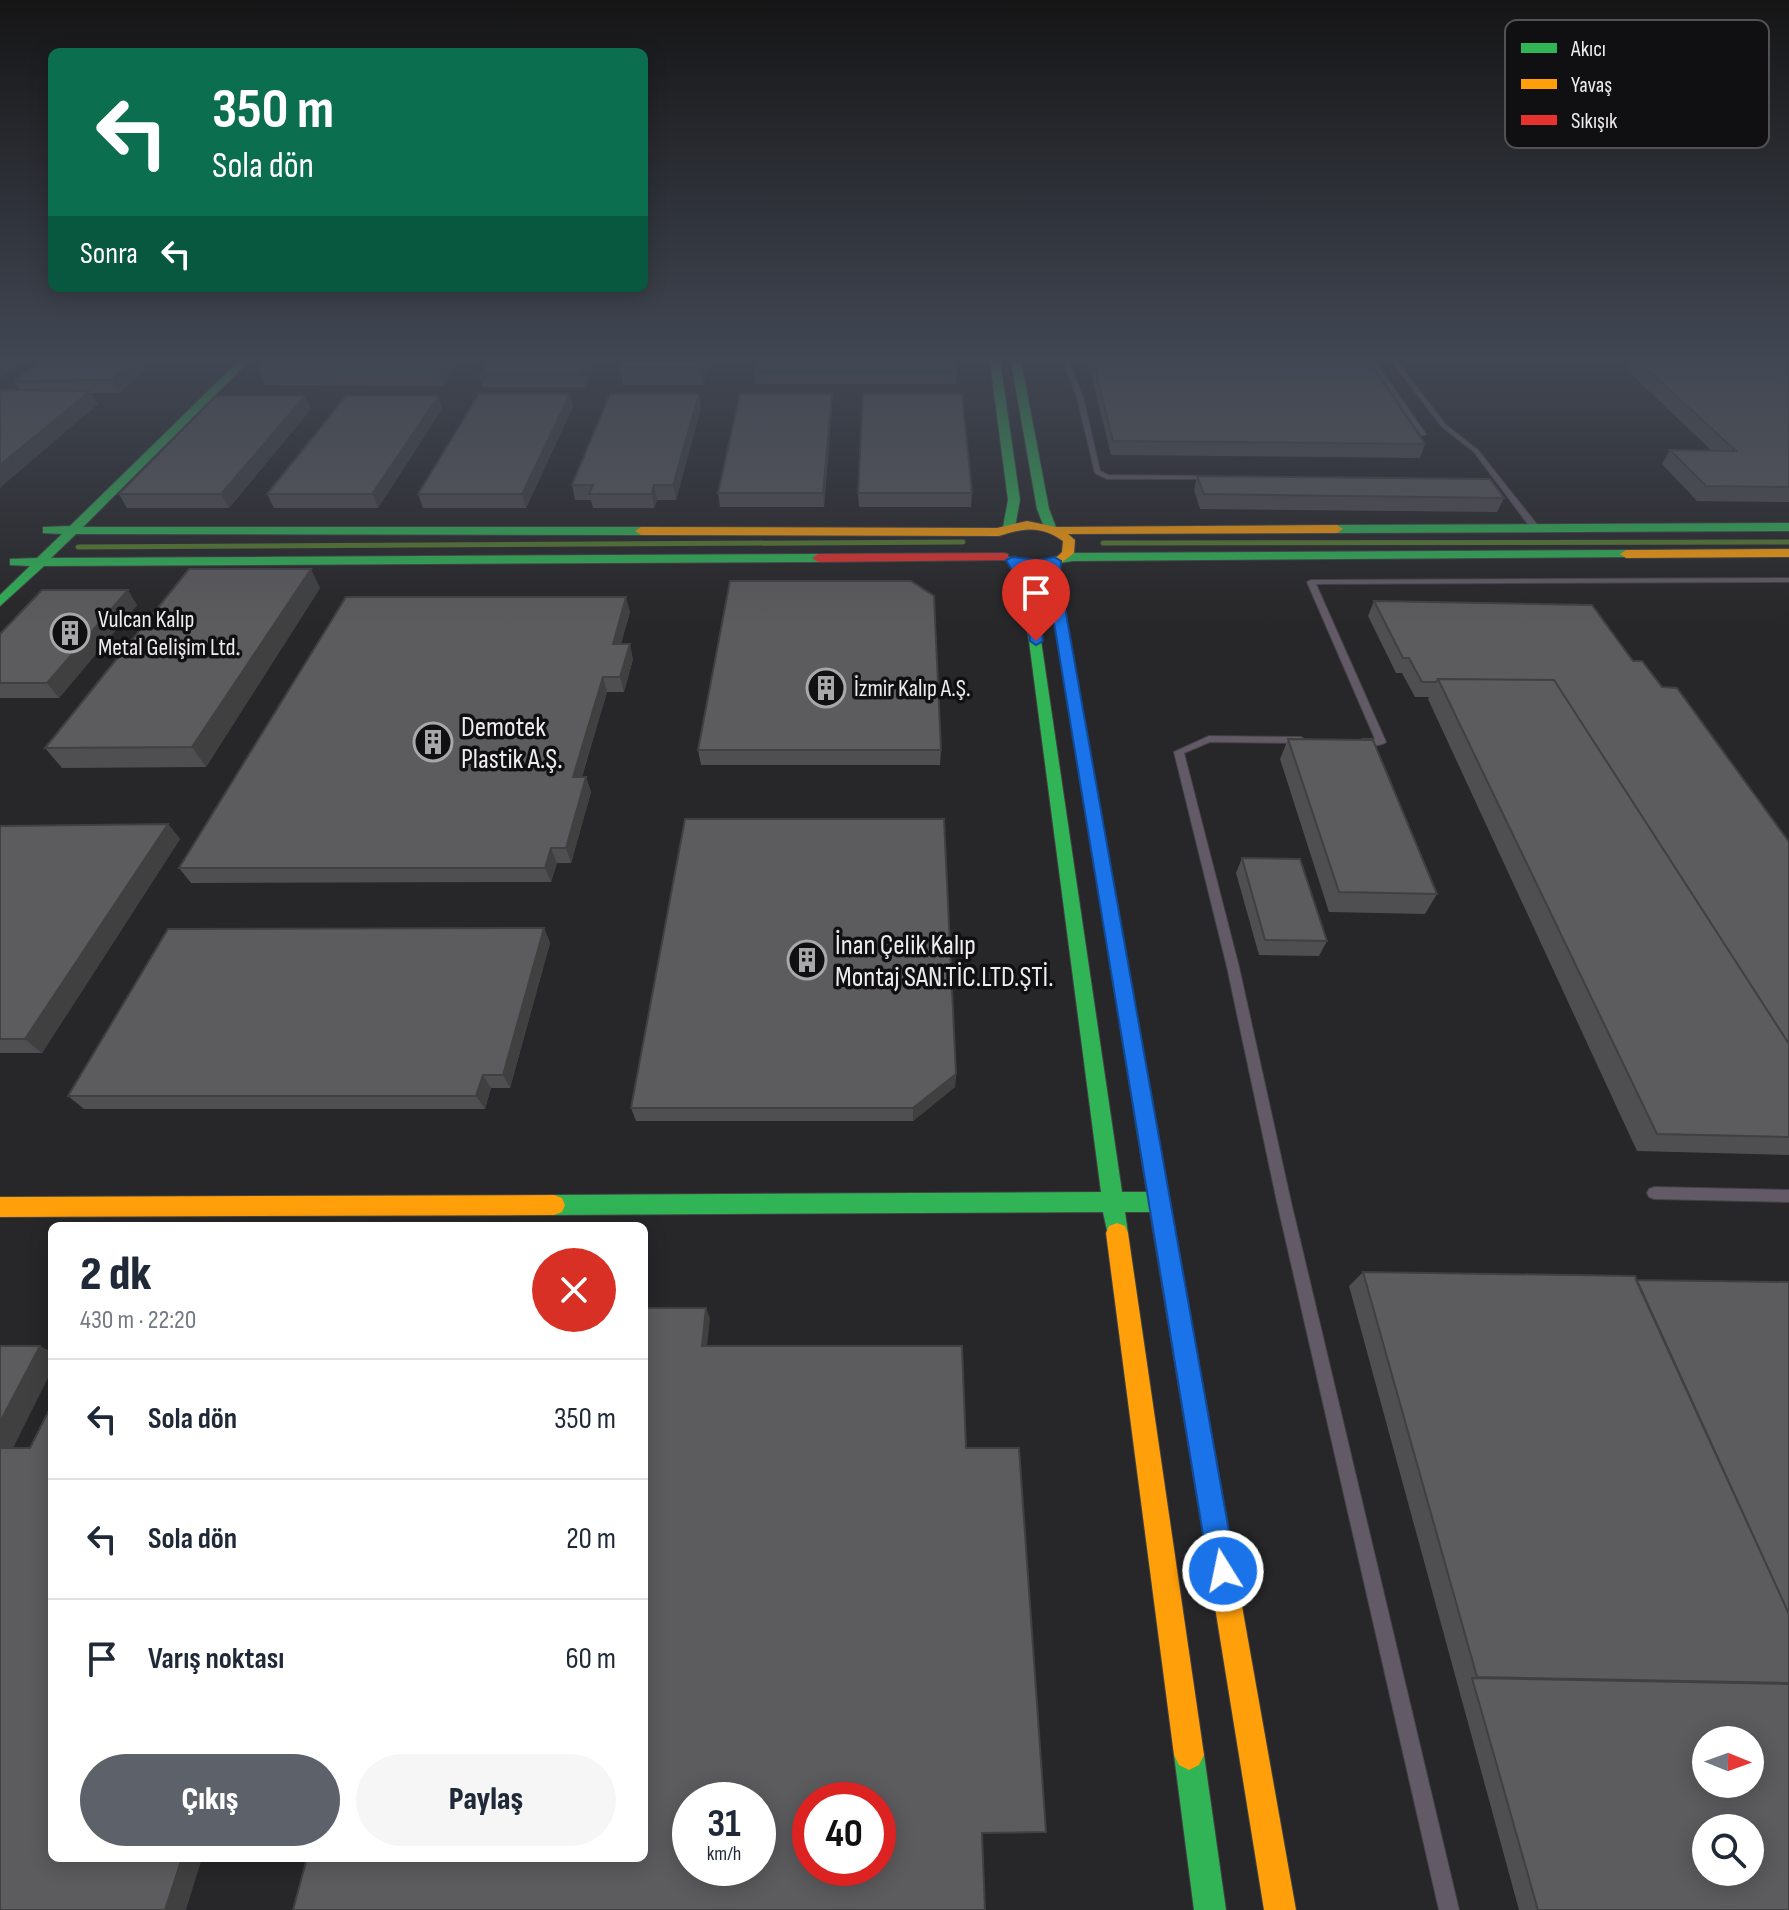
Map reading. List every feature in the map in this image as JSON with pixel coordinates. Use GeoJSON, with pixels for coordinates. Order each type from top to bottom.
{"type":"FeatureCollection","features":[{"type":"Feature","properties":{"kind":"street"},"geometry":{"type":"LineString","coordinates":[[7,568],[130,450]]}},
{"type":"Feature","properties":{"kind":"street"},"geometry":{"type":"LineString","coordinates":[[0,602],[154,450]]}},
{"type":"Feature","properties":{"kind":"street"},"geometry":{"type":"LineString","coordinates":[[1007,450],[1014,500],[1004,529],[993,544],[1027,586],[1036,641],[1210,1910]]}},
{"type":"Feature","properties":{"kind":"street"},"geometry":{"type":"LineString","coordinates":[[1032,450],[1043,509],[1053,529],[1069,540],[1070,547],[1058,560],[1056,595],[1280,1910]]}},
{"type":"Feature","properties":{"kind":"street"},"geometry":{"type":"LineString","coordinates":[[47,530],[1004,529],[1032,524],[1053,529],[1789,527]]}},
{"type":"Feature","properties":{"kind":"street"},"geometry":{"type":"LineString","coordinates":[[7,568],[42,561],[1008,559],[1039,564],[1058,560],[1789,553]]}},
{"type":"Feature","properties":{"kind":"street"},"geometry":{"type":"LineString","coordinates":[[0,1207],[1160,1202]]}},
{"type":"Feature","properties":{"kind":"lane"},"geometry":{"type":"LineString","coordinates":[[1092,450],[1097,472],[1107,477],[1219,478]]}},
{"type":"Feature","properties":{"kind":"lane"},"geometry":{"type":"LineString","coordinates":[[1475,450],[1536,529]]}},
{"type":"Feature","properties":{"kind":"lane"},"geometry":{"type":"LineString","coordinates":[[1350,741],[1381,742],[1311,582],[1789,580]]}},
{"type":"Feature","properties":{"kind":"lane"},"geometry":{"type":"LineString","coordinates":[[1319,741],[1209,739],[1179,752],[1233,967],[1284,1202],[1449,1910]]}},
{"type":"Feature","properties":{"kind":"lane"},"geometry":{"type":"LineString","coordinates":[[1654,1193],[1789,1196]]}},
{"type":"Feature","properties":{"kind":"building"},"geometry":{"type":"Polygon","coordinates":[[[0,450],[18,450],[0,465],[0,450]]]}},
{"type":"Feature","properties":{"kind":"building"},"geometry":{"type":"Polygon","coordinates":[[[162,450],[259,450],[221,494],[119,494],[162,450]]]}},
{"type":"Feature","properties":{"kind":"building"},"geometry":{"type":"Polygon","coordinates":[[[302,450],[402,450],[372,494],[267,494],[302,450]]]}},
{"type":"Feature","properties":{"kind":"building"},"geometry":{"type":"Polygon","coordinates":[[[445,450],[543,450],[522,494],[418,494],[445,450]]]}},
{"type":"Feature","properties":{"kind":"building"},"geometry":{"type":"Polygon","coordinates":[[[587,450],[683,450],[673,485],[654,485],[652,494],[589,494],[593,485],[572,485],[587,450]]]}},
{"type":"Feature","properties":{"kind":"building"},"geometry":{"type":"Polygon","coordinates":[[[728,450],[827,450],[823,493],[718,493],[728,450]]]}},
{"type":"Feature","properties":{"kind":"building"},"geometry":{"type":"Polygon","coordinates":[[[860,450],[968,450],[972,493],[858,493],[860,450]]]}},
{"type":"Feature","properties":{"kind":"building"},"geometry":{"type":"Polygon","coordinates":[[[1670,450],[1679,450],[1789,450],[1789,487],[1706,486],[1670,450]]]}},
{"type":"Feature","properties":{"kind":"building"},"geometry":{"type":"Polygon","coordinates":[[[1197,476],[1490,479],[1504,498],[1204,494],[1197,476]]]}},
{"type":"Feature","properties":{"kind":"building"},"geometry":{"type":"Polygon","coordinates":[[[189,569],[311,569],[192,747],[45,748],[189,569]]]}},
{"type":"Feature","properties":{"kind":"building","name":"İzmir Kalıp A.Ş."},"geometry":{"type":"Polygon","coordinates":[[[730,581],[911,581],[934,596],[941,750],[698,750],[730,581]]]}},
{"type":"Feature","properties":{"kind":"building","name":"Vulcan Kalıp Metal Gelişim Ltd."},"geometry":{"type":"Polygon","coordinates":[[[42,590],[128,590],[47,683],[0,683],[0,634],[42,590]]]}},
{"type":"Feature","properties":{"kind":"building","name":"Demotek Plastik A.Ş."},"geometry":{"type":"Polygon","coordinates":[[[346,597],[626,597],[613,644],[630,644],[620,677],[603,677],[573,777],[586,777],[566,848],[551,848],[545,868],[179,868],[346,597]]]}},
{"type":"Feature","properties":{"kind":"building"},"geometry":{"type":"Polygon","coordinates":[[[1374,601],[1592,605],[1633,661],[1642,661],[1662,687],[1677,688],[1789,842],[1789,1044],[1554,680],[1438,679],[1436,682],[1422,682],[1409,658],[1403,658],[1374,601]]]}},
{"type":"Feature","properties":{"kind":"building"},"geometry":{"type":"Polygon","coordinates":[[[1438,679],[1554,680],[1789,1044],[1789,1137],[1657,1134],[1438,679]]]}},
{"type":"Feature","properties":{"kind":"building"},"geometry":{"type":"Polygon","coordinates":[[[1288,739],[1373,740],[1437,894],[1339,892],[1288,739]]]}},
{"type":"Feature","properties":{"kind":"building","name":"İnan Çelik Kalıp Montaj SAN.TİC.LTD.ŞTİ."},"geometry":{"type":"Polygon","coordinates":[[[685,819],[944,819],[956,1074],[913,1108],[631,1108],[685,819]]]}},
{"type":"Feature","properties":{"kind":"building"},"geometry":{"type":"Polygon","coordinates":[[[168,824],[25,1039],[0,1039],[0,826],[168,824]]]}},
{"type":"Feature","properties":{"kind":"building"},"geometry":{"type":"Polygon","coordinates":[[[1242,858],[1300,859],[1327,941],[1265,940],[1242,858]]]}},
{"type":"Feature","properties":{"kind":"building"},"geometry":{"type":"Polygon","coordinates":[[[544,928],[503,1075],[483,1075],[476,1096],[68,1096],[168,929],[544,928]]]}},
{"type":"Feature","properties":{"kind":"building"},"geometry":{"type":"Polygon","coordinates":[[[1363,1272],[1635,1276],[1789,1614],[1789,1683],[1477,1677],[1363,1272]]]}},
{"type":"Feature","properties":{"kind":"building"},"geometry":{"type":"Polygon","coordinates":[[[1636,1280],[1789,1282],[1789,1614],[1636,1280]]]}},
{"type":"Feature","properties":{"kind":"building"},"geometry":{"type":"Polygon","coordinates":[[[648,1308],[706,1308],[702,1346],[962,1346],[966,1448],[1019,1448],[1046,1832],[982,1833],[985,1910],[293,1910],[306,1862],[648,1862],[648,1308]]]}},
{"type":"Feature","properties":{"kind":"building"},"geometry":{"type":"Polygon","coordinates":[[[0,1346],[40,1346],[0,1422],[0,1346]]]}},
{"type":"Feature","properties":{"kind":"building"},"geometry":{"type":"Polygon","coordinates":[[[48,1412],[48,1862],[181,1862],[165,1910],[0,1910],[0,1448],[30,1448],[48,1412]]]}},
{"type":"Feature","properties":{"kind":"building"},"geometry":{"type":"Polygon","coordinates":[[[1472,1678],[1789,1684],[1789,1910],[1538,1910],[1472,1678]]]}},
{"type":"Feature","properties":{"kind":"waterway"},"geometry":{"type":"LineString","coordinates":[[78,547],[963,542]]}},
{"type":"Feature","properties":{"kind":"waterway"},"geometry":{"type":"LineString","coordinates":[[1103,543],[1789,542]]}},
{"type":"Feature","properties":{"kind":"traffic: fast"},"geometry":{"type":"LineString","coordinates":[[0,602],[154,450]]}},
{"type":"Feature","properties":{"kind":"traffic: fast"},"geometry":{"type":"LineString","coordinates":[[1007,450],[1014,500],[1009,527]]}},
{"type":"Feature","properties":{"kind":"traffic: fast"},"geometry":{"type":"LineString","coordinates":[[1032,450],[1043,509],[1050,527]]}},
{"type":"Feature","properties":{"kind":"traffic: fast"},"geometry":{"type":"LineString","coordinates":[[1337,529],[1789,527]]}},
{"type":"Feature","properties":{"kind":"traffic: fast"},"geometry":{"type":"LineString","coordinates":[[47,530],[641,531]]}},
{"type":"Feature","properties":{"kind":"traffic: fast"},"geometry":{"type":"LineString","coordinates":[[1049,562],[1073,557],[1626,554]]}},
{"type":"Feature","properties":{"kind":"traffic: fast"},"geometry":{"type":"LineString","coordinates":[[14,562],[818,558]]}},
{"type":"Feature","properties":{"kind":"traffic: fast"},"geometry":{"type":"LineString","coordinates":[[1012,560],[1027,586],[1036,641],[1117,1233]]}},
{"type":"Feature","properties":{"kind":"traffic: fast"},"geometry":{"type":"LineString","coordinates":[[1054,561],[1053,580],[1216,1533]]}},
{"type":"Feature","properties":{"kind":"traffic: fast"},"geometry":{"type":"LineString","coordinates":[[554,1205],[1160,1202]]}},
{"type":"Feature","properties":{"kind":"traffic: fast"},"geometry":{"type":"LineString","coordinates":[[1189,1755],[1210,1910]]}},
{"type":"Feature","properties":{"kind":"traffic: slow"},"geometry":{"type":"LineString","coordinates":[[641,531],[999,532],[1036,525],[1053,529],[1069,540],[1068,553],[1061,559]]}},
{"type":"Feature","properties":{"kind":"traffic: slow"},"geometry":{"type":"LineString","coordinates":[[1056,530],[1337,529]]}},
{"type":"Feature","properties":{"kind":"traffic: slow"},"geometry":{"type":"LineString","coordinates":[[1626,554],[1789,553]]}},
{"type":"Feature","properties":{"kind":"traffic: slow"},"geometry":{"type":"LineString","coordinates":[[0,1207],[554,1205]]}},
{"type":"Feature","properties":{"kind":"traffic: slow"},"geometry":{"type":"LineString","coordinates":[[1117,1233],[1189,1755]]}},
{"type":"Feature","properties":{"kind":"traffic: slow"},"geometry":{"type":"LineString","coordinates":[[1216,1533],[1280,1910]]}},
{"type":"Feature","properties":{"kind":"traffic: jam"},"geometry":{"type":"LineString","coordinates":[[818,558],[1004,557]]}},
{"type":"Feature","properties":{"kind":"place","name":"Vulcan Kalıp Metal Gelişim Ltd."},"geometry":{"type":"Point","coordinates":[70,633]}},
{"type":"Feature","properties":{"kind":"place","name":"İzmir Kalıp A.Ş."},"geometry":{"type":"Point","coordinates":[826,688]}},
{"type":"Feature","properties":{"kind":"place","name":"Demotek Plastik A.Ş."},"geometry":{"type":"Point","coordinates":[433,742]}},
{"type":"Feature","properties":{"kind":"place","name":"İnan Çelik Kalıp Montaj SAN.TİC.LTD.ŞTİ."},"geometry":{"type":"Point","coordinates":[807,960]}},
{"type":"Feature","properties":{"kind":"route"},"geometry":{"type":"LineString","coordinates":[[1036,641],[1027,586],[1012,560],[1026,564],[1054,561],[1053,580],[1223,1571]]}}]}
